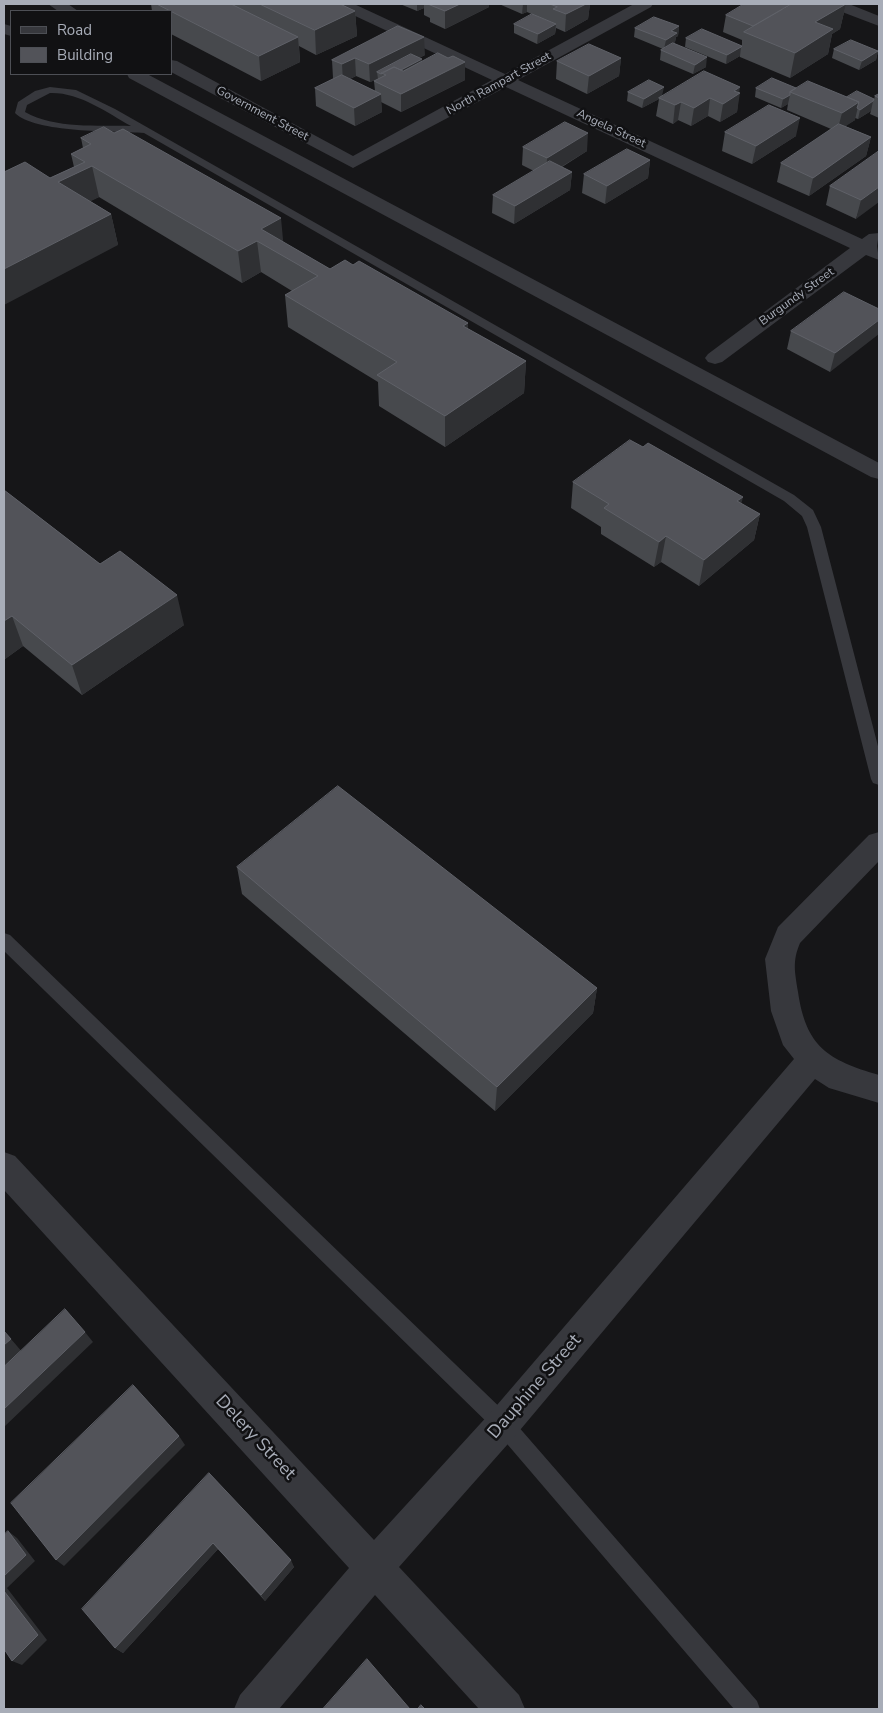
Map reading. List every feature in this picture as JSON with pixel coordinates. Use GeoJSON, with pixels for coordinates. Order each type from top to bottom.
{"type":"FeatureCollection","features":[{"type":"Feature","properties":{"kind":"street"},"geometry":{"type":"LineString","coordinates":[[56,4],[68,10]]}},
{"type":"Feature","properties":{"kind":"street","name":"Angela Street"},"geometry":{"type":"LineString","coordinates":[[342,4],[874,246]]}},
{"type":"Feature","properties":{"kind":"street","name":"North Rampart Street"},"geometry":{"type":"LineString","coordinates":[[353,163],[645,4]]}},
{"type":"Feature","properties":{"kind":"street"},"geometry":{"type":"LineString","coordinates":[[835,4],[879,21]]}},
{"type":"Feature","properties":{"kind":"street","name":"Government Street"},"geometry":{"type":"LineString","coordinates":[[172,66],[353,163]]}},
{"type":"Feature","properties":{"kind":"street"},"geometry":{"type":"LineString","coordinates":[[137,75],[879,472]]}},
{"type":"Feature","properties":{"kind":"street","name":"Burgundy Street"},"geometry":{"type":"LineString","coordinates":[[715,358],[874,246]]}},
{"type":"Feature","properties":{"kind":"street"},"geometry":{"type":"LineString","coordinates":[[879,843],[788,936],[779,959],[786,1011],[794,1036],[812,1060],[840,1078],[879,1089]]}},
{"type":"Feature","properties":{"kind":"street","name":"Dauphine Street"},"geometry":{"type":"LineString","coordinates":[[254,1709],[374,1567],[504,1424],[812,1060]]}},
{"type":"Feature","properties":{"kind":"street","name":"Delery Street"},"geometry":{"type":"LineString","coordinates":[[4,1168],[505,1709]]}},
{"type":"Feature","properties":{"kind":"lane"},"geometry":{"type":"LineString","coordinates":[[146,130],[45,123],[27,119],[20,113],[22,104],[33,95],[51,90],[70,92],[146,130],[790,498],[808,513],[816,536],[879,778]]}},
{"type":"Feature","properties":{"kind":"lane"},"geometry":{"type":"LineString","coordinates":[[4,940],[504,1424],[749,1709]]}},
{"type":"Feature","properties":{"kind":"building"},"geometry":{"type":"Polygon","coordinates":[[[157,4],[231,4],[298,37],[259,56],[157,4]]]}},
{"type":"Feature","properties":{"kind":"building"},"geometry":{"type":"Polygon","coordinates":[[[260,4],[340,4],[355,11],[315,30],[260,4]]]}},
{"type":"Feature","properties":{"kind":"building"},"geometry":{"type":"Polygon","coordinates":[[[460,4],[445,11],[430,5],[460,4]]]}},
{"type":"Feature","properties":{"kind":"building"},"geometry":{"type":"Polygon","coordinates":[[[550,4],[586,4],[566,14],[553,9],[557,7],[550,4]]]}},
{"type":"Feature","properties":{"kind":"building"},"geometry":{"type":"Polygon","coordinates":[[[744,4],[791,4],[753,26],[726,15],[744,4]]]}},
{"type":"Feature","properties":{"kind":"building"},"geometry":{"type":"Polygon","coordinates":[[[792,4],[846,4],[815,22],[833,29],[795,53],[744,32],[792,4]]]}},
{"type":"Feature","properties":{"kind":"building"},"geometry":{"type":"Polygon","coordinates":[[[532,14],[556,24],[538,34],[514,24],[532,14]]]}},
{"type":"Feature","properties":{"kind":"building"},"geometry":{"type":"Polygon","coordinates":[[[654,17],[679,26],[671,31],[677,33],[666,40],[635,28],[654,17]]]}},
{"type":"Feature","properties":{"kind":"building"},"geometry":{"type":"Polygon","coordinates":[[[398,26],[424,37],[369,64],[355,58],[342,64],[332,60],[398,26]]]}},
{"type":"Feature","properties":{"kind":"building"},"geometry":{"type":"Polygon","coordinates":[[[702,29],[742,46],[727,55],[686,38],[702,29]]]}},
{"type":"Feature","properties":{"kind":"building"},"geometry":{"type":"Polygon","coordinates":[[[851,40],[878,51],[862,61],[834,49],[851,40]]]}},
{"type":"Feature","properties":{"kind":"building"},"geometry":{"type":"Polygon","coordinates":[[[673,43],[707,57],[695,65],[661,50],[673,43]]]}},
{"type":"Feature","properties":{"kind":"building"},"geometry":{"type":"Polygon","coordinates":[[[589,44],[621,58],[589,76],[557,61],[589,44]]]}},
{"type":"Feature","properties":{"kind":"building"},"geometry":{"type":"Polygon","coordinates":[[[438,53],[448,58],[453,56],[465,62],[401,94],[374,81],[386,75],[381,73],[394,67],[403,71],[438,53]]]}},
{"type":"Feature","properties":{"kind":"building"},"geometry":{"type":"Polygon","coordinates":[[[411,54],[422,59],[401,70],[394,67],[381,74],[377,72],[411,54]]]}},
{"type":"Feature","properties":{"kind":"building"},"geometry":{"type":"Polygon","coordinates":[[[704,71],[740,87],[734,91],[740,93],[723,104],[710,98],[694,108],[681,102],[675,105],[659,98],[704,71]]]}},
{"type":"Feature","properties":{"kind":"building"},"geometry":{"type":"Polygon","coordinates":[[[342,75],[381,94],[354,108],[315,88],[342,75]]]}},
{"type":"Feature","properties":{"kind":"building"},"geometry":{"type":"Polygon","coordinates":[[[772,78],[796,88],[783,99],[756,88],[772,78]]]}},
{"type":"Feature","properties":{"kind":"building"},"geometry":{"type":"Polygon","coordinates":[[[649,80],[664,87],[644,99],[628,92],[649,80]]]}},
{"type":"Feature","properties":{"kind":"building"},"geometry":{"type":"Polygon","coordinates":[[[808,81],[859,102],[842,113],[790,92],[808,81]]]}},
{"type":"Feature","properties":{"kind":"building"},"geometry":{"type":"Polygon","coordinates":[[[857,91],[874,99],[860,110],[857,108],[859,102],[847,97],[857,91]]]}},
{"type":"Feature","properties":{"kind":"building"},"geometry":{"type":"Polygon","coordinates":[[[769,105],[800,118],[756,146],[725,132],[769,105]]]}},
{"type":"Feature","properties":{"kind":"building"},"geometry":{"type":"Polygon","coordinates":[[[565,122],[588,133],[547,158],[523,147],[565,122]]]}},
{"type":"Feature","properties":{"kind":"building"},"geometry":{"type":"Polygon","coordinates":[[[839,124],[871,137],[813,178],[781,163],[839,124]]]}},
{"type":"Feature","properties":{"kind":"building"},"geometry":{"type":"Polygon","coordinates":[[[104,127],[114,133],[123,129],[281,218],[261,229],[330,269],[345,260],[353,265],[359,261],[468,323],[463,326],[526,361],[445,416],[377,375],[397,362],[285,295],[318,276],[257,241],[238,251],[92,166],[58,182],[111,214],[4,269],[4,172],[25,162],[50,178],[85,162],[71,154],[91,144],[81,138],[104,127]]]}},
{"type":"Feature","properties":{"kind":"building"},"geometry":{"type":"Polygon","coordinates":[[[627,149],[650,160],[607,186],[584,174],[627,149]]]}},
{"type":"Feature","properties":{"kind":"building"},"geometry":{"type":"Polygon","coordinates":[[[879,151],[879,187],[861,200],[830,186],[879,151]]]}},
{"type":"Feature","properties":{"kind":"building"},"geometry":{"type":"Polygon","coordinates":[[[550,161],[572,172],[515,206],[493,195],[550,161]]]}},
{"type":"Feature","properties":{"kind":"building"},"geometry":{"type":"Polygon","coordinates":[[[844,292],[879,309],[879,320],[835,353],[791,331],[844,292]]]}},
{"type":"Feature","properties":{"kind":"building"},"geometry":{"type":"Polygon","coordinates":[[[630,440],[643,447],[648,443],[743,497],[737,501],[760,514],[704,560],[666,536],[659,542],[604,508],[609,504],[573,482],[630,440]]]}},
{"type":"Feature","properties":{"kind":"building"},"geometry":{"type":"Polygon","coordinates":[[[4,490],[100,564],[120,551],[177,595],[72,665],[12,616],[4,621],[4,490]]]}},
{"type":"Feature","properties":{"kind":"building"},"geometry":{"type":"Polygon","coordinates":[[[338,786],[597,988],[497,1087],[237,867],[338,786]]]}},
{"type":"Feature","properties":{"kind":"building"},"geometry":{"type":"Polygon","coordinates":[[[65,1309],[85,1332],[4,1409],[4,1367],[65,1309]]]}},
{"type":"Feature","properties":{"kind":"building"},"geometry":{"type":"Polygon","coordinates":[[[4,1331],[11,1339],[4,1345],[4,1331]]]}},
{"type":"Feature","properties":{"kind":"building"},"geometry":{"type":"Polygon","coordinates":[[[133,1385],[179,1436],[56,1560],[11,1503],[133,1385]]]}},
{"type":"Feature","properties":{"kind":"building"},"geometry":{"type":"Polygon","coordinates":[[[209,1473],[291,1560],[261,1595],[213,1543],[115,1648],[82,1609],[209,1473]]]}},
{"type":"Feature","properties":{"kind":"building"},"geometry":{"type":"Polygon","coordinates":[[[8,1531],[26,1555],[4,1576],[4,1535],[8,1531]]]}},
{"type":"Feature","properties":{"kind":"building"},"geometry":{"type":"Polygon","coordinates":[[[4,1591],[38,1635],[12,1661],[4,1649],[4,1591]]]}},
{"type":"Feature","properties":{"kind":"building"},"geometry":{"type":"Polygon","coordinates":[[[367,1659],[410,1709],[323,1709],[367,1659]]]}}]}
